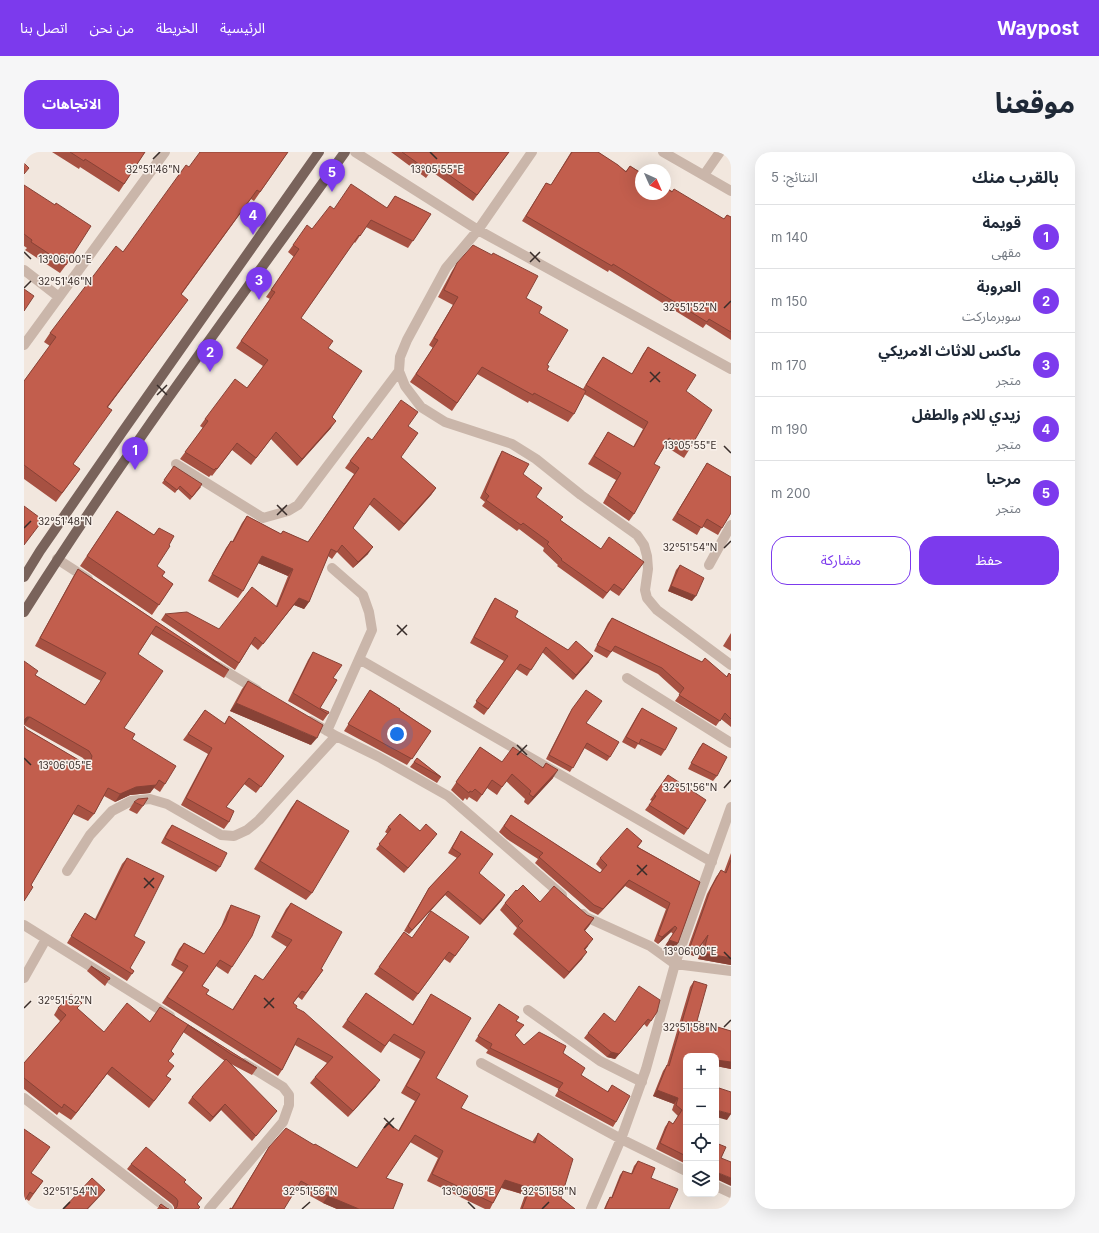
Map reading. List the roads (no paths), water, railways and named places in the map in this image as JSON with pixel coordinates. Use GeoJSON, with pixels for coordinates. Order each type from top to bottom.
{"type":"FeatureCollection","features":[{"type":"Feature","properties":{"kind":"main road"},"geometry":{"type":"LineString","coordinates":[[24,577],[40,551],[123,431],[319,152]]}},
{"type":"Feature","properties":{"kind":"main road"},"geometry":{"type":"LineString","coordinates":[[24,612],[57,559],[138,440],[345,152]]}},
{"type":"Feature","properties":{"kind":"street"},"geometry":{"type":"LineString","coordinates":[[24,345],[165,152]]}},
{"type":"Feature","properties":{"kind":"street"},"geometry":{"type":"LineString","coordinates":[[355,152],[478,230],[731,369]]}},
{"type":"Feature","properties":{"kind":"street"},"geometry":{"type":"LineString","coordinates":[[532,152],[478,230],[446,268],[407,340],[400,357],[399,371],[405,386],[422,407],[445,422],[512,444],[536,459],[581,495],[637,535],[644,545],[647,556],[648,570],[645,590],[648,598],[656,610],[731,665]]}},
{"type":"Feature","properties":{"kind":"street"},"geometry":{"type":"LineString","coordinates":[[663,152],[731,191]]}},
{"type":"Feature","properties":{"kind":"street"},"geometry":{"type":"LineString","coordinates":[[704,175],[720,152]]}},
{"type":"Feature","properties":{"kind":"street"},"geometry":{"type":"LineString","coordinates":[[24,270],[59,297]]}},
{"type":"Feature","properties":{"kind":"street"},"geometry":{"type":"LineString","coordinates":[[176,464],[263,518],[288,511],[298,505],[399,371]]}},
{"type":"Feature","properties":{"kind":"street"},"geometry":{"type":"LineString","coordinates":[[708,565],[731,525]]}},
{"type":"Feature","properties":{"kind":"street"},"geometry":{"type":"LineString","coordinates":[[57,559],[95,584]]}},
{"type":"Feature","properties":{"kind":"street"},"geometry":{"type":"LineString","coordinates":[[327,731],[372,630],[369,612],[363,595],[332,568]]}},
{"type":"Feature","properties":{"kind":"street"},"geometry":{"type":"LineString","coordinates":[[359,659],[712,862]]}},
{"type":"Feature","properties":{"kind":"street"},"geometry":{"type":"LineString","coordinates":[[210,661],[263,694]]}},
{"type":"Feature","properties":{"kind":"street"},"geometry":{"type":"LineString","coordinates":[[627,678],[731,743]]}},
{"type":"Feature","properties":{"kind":"street"},"geometry":{"type":"LineString","coordinates":[[300,715],[448,796],[586,917],[650,946],[676,964],[731,971]]}},
{"type":"Feature","properties":{"kind":"street"},"geometry":{"type":"LineString","coordinates":[[67,871],[90,835],[112,811],[131,801],[150,799],[167,804],[221,835],[234,836],[247,830],[265,814],[336,736]]}},
{"type":"Feature","properties":{"kind":"street"},"geometry":{"type":"LineString","coordinates":[[591,1209],[621,1139],[642,1082],[676,964],[731,808]]}},
{"type":"Feature","properties":{"kind":"street"},"geometry":{"type":"LineString","coordinates":[[24,925],[176,1020]]}},
{"type":"Feature","properties":{"kind":"street"},"geometry":{"type":"LineString","coordinates":[[24,978],[46,939]]}},
{"type":"Feature","properties":{"kind":"street"},"geometry":{"type":"LineString","coordinates":[[528,1010],[600,1061],[642,1082]]}},
{"type":"Feature","properties":{"kind":"street"},"geometry":{"type":"LineString","coordinates":[[209,1209],[283,1122],[289,1105],[289,1095],[283,1087],[236,1058]]}},
{"type":"Feature","properties":{"kind":"street"},"geometry":{"type":"LineString","coordinates":[[481,1063],[621,1139],[683,1170]]}},
{"type":"Feature","properties":{"kind":"street"},"geometry":{"type":"LineString","coordinates":[[24,1098],[168,1209]]}},
{"type":"Feature","properties":{"kind":"street"},"geometry":{"type":"LineString","coordinates":[[719,1187],[731,1193]]}},
{"type":"Feature","properties":{"kind":"place","name":"مرحبا"},"geometry":{"type":"Point","coordinates":[332,192]}},
{"type":"Feature","properties":{"kind":"place","name":"زيدي للام والطفل"},"geometry":{"type":"Point","coordinates":[253,235]}},
{"type":"Feature","properties":{"kind":"place","name":"ماكس للاثاث الامريكي"},"geometry":{"type":"Point","coordinates":[259,300]}},
{"type":"Feature","properties":{"kind":"place","name":"العروبة"},"geometry":{"type":"Point","coordinates":[210,372]}},
{"type":"Feature","properties":{"kind":"place","name":"قويمة"},"geometry":{"type":"Point","coordinates":[135,470]}}]}
